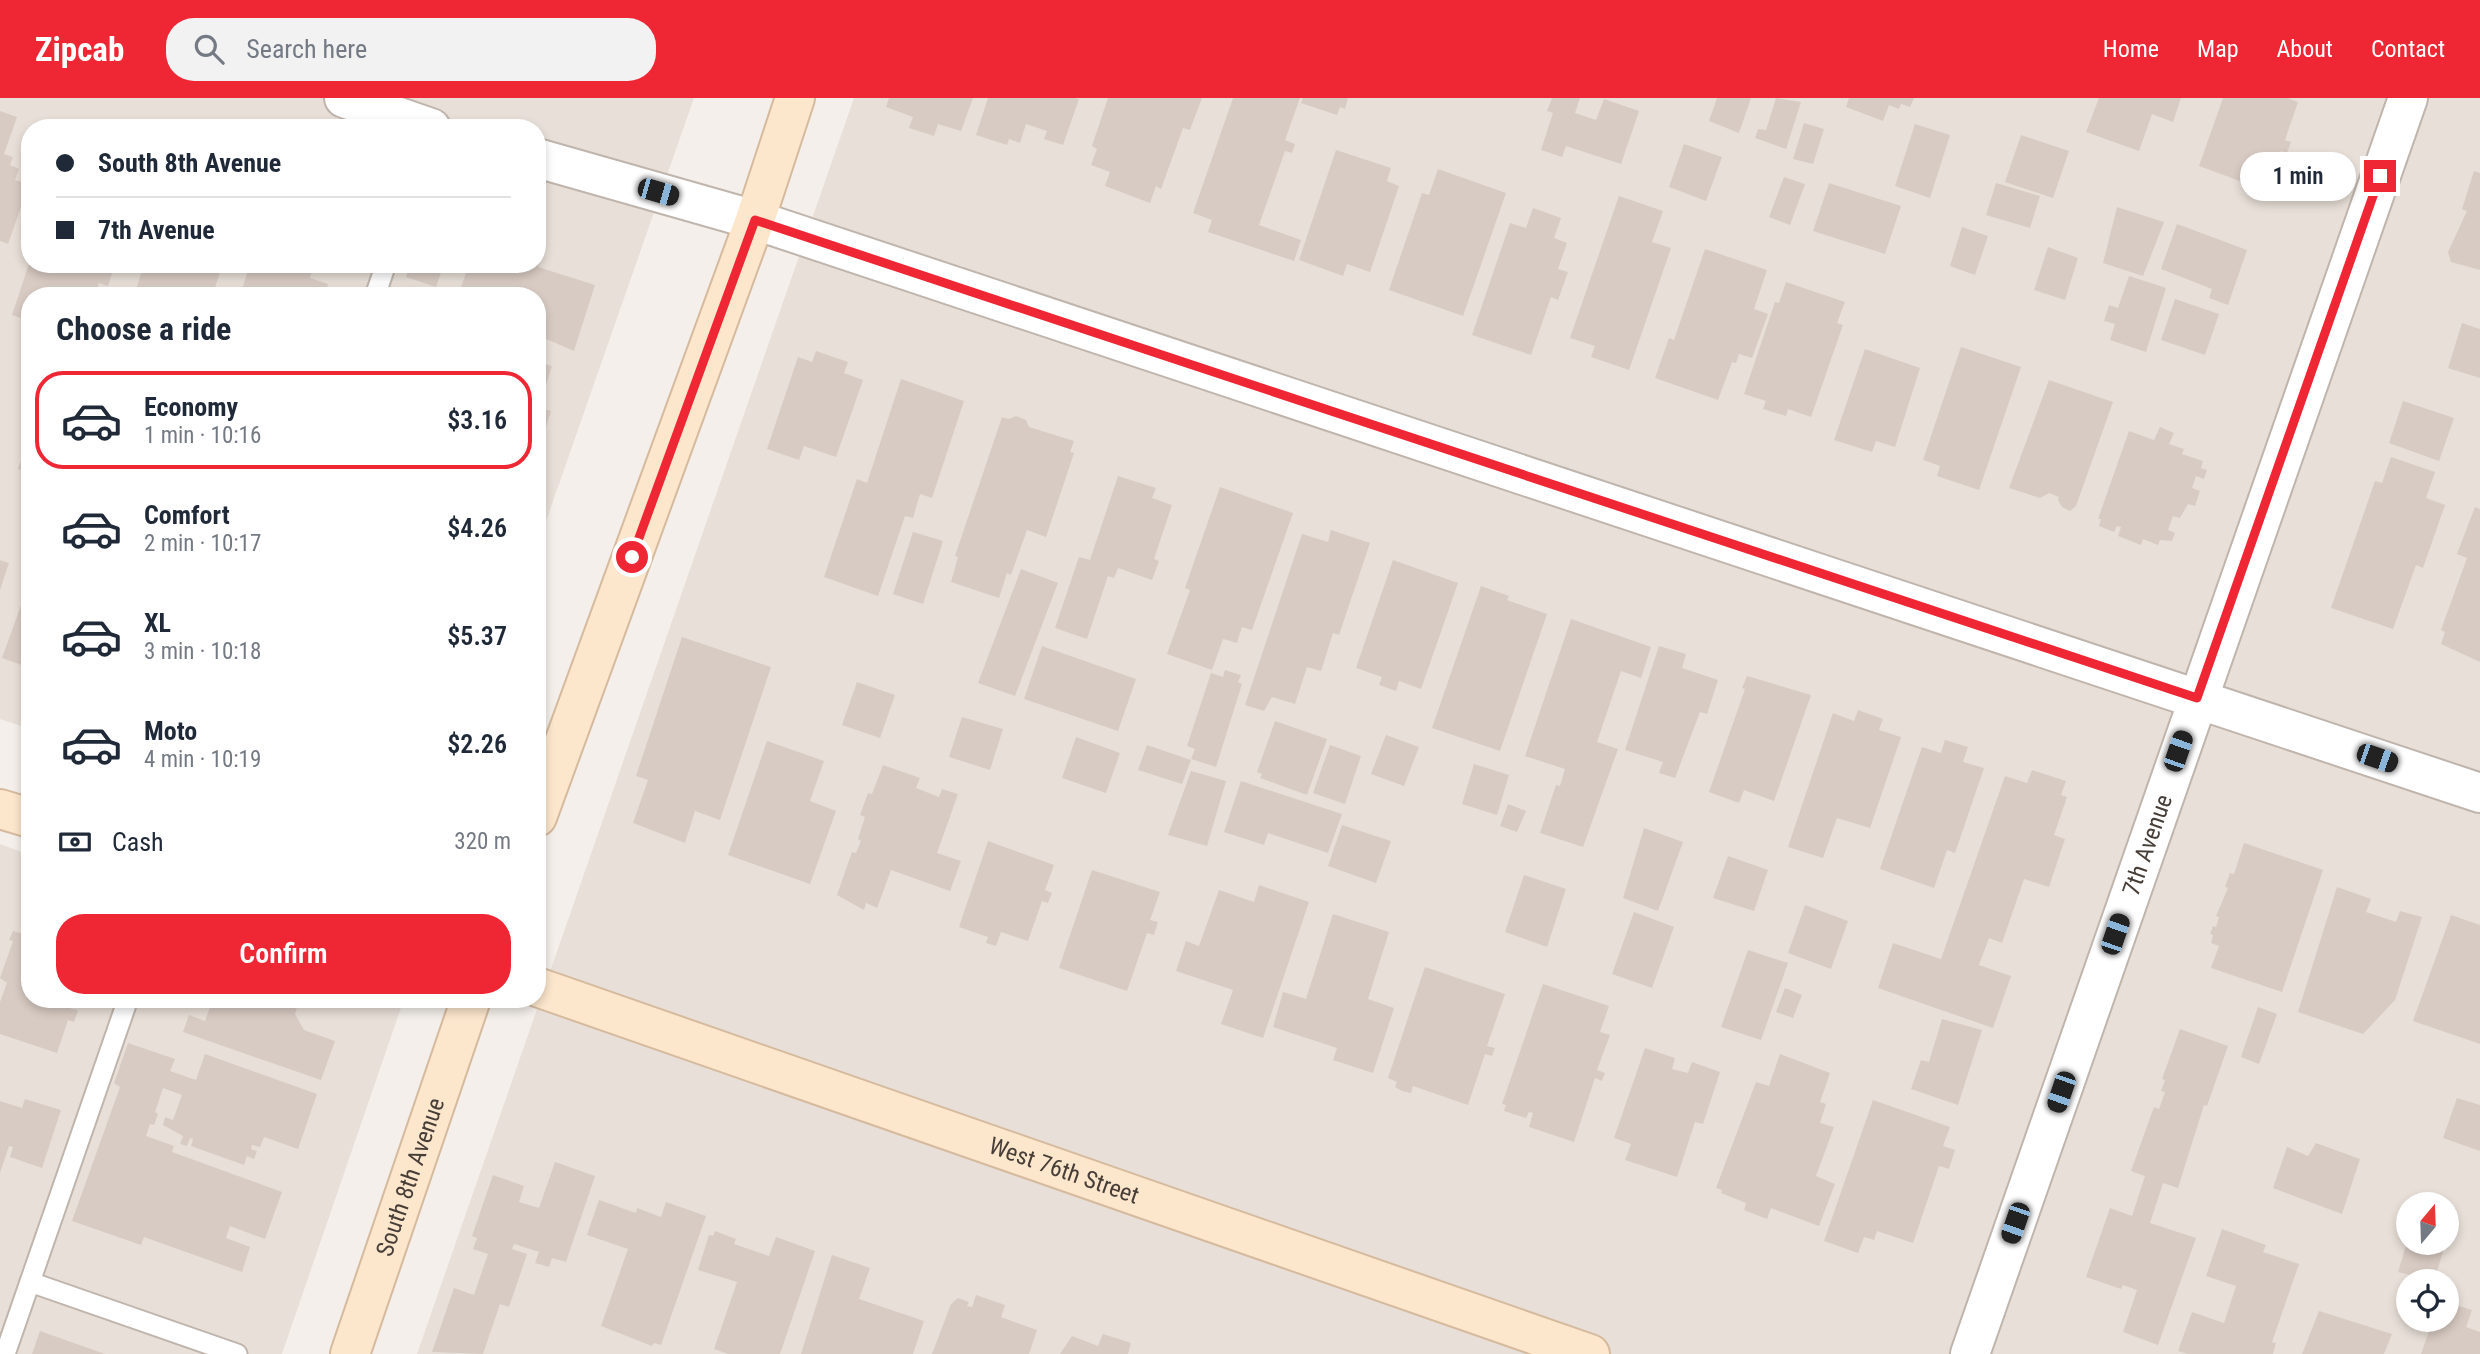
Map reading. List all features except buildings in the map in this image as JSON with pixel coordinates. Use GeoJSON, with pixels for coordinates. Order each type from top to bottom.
{"type":"FeatureCollection","features":[{"type":"Feature","properties":{"kind":"street"},"geometry":{"type":"LineString","coordinates":[[546,792],[755,220],[795,98]]}},
{"type":"Feature","properties":{"kind":"street","name":"7th Avenue"},"geometry":{"type":"LineString","coordinates":[[1970,1354],[2408,98]]}},
{"type":"Feature","properties":{"kind":"street"},"geometry":{"type":"LineString","coordinates":[[361,101],[407,119]]}},
{"type":"Feature","properties":{"kind":"street"},"geometry":{"type":"LineString","coordinates":[[546,161],[755,220],[2480,793]]}},
{"type":"Feature","properties":{"kind":"street"},"geometry":{"type":"LineString","coordinates":[[0,809],[21,815]]}},
{"type":"Feature","properties":{"kind":"street","name":"West 76th Street"},"geometry":{"type":"LineString","coordinates":[[546,990],[1590,1354]]}},
{"type":"Feature","properties":{"kind":"street","name":"South 8th Avenue"},"geometry":{"type":"LineString","coordinates":[[350,1354],[468,1008]]}},
{"type":"Feature","properties":{"kind":"lane"},"geometry":{"type":"LineString","coordinates":[[5,1354],[125,1008]]}},
{"type":"Feature","properties":{"kind":"lane"},"geometry":{"type":"LineString","coordinates":[[30,1282],[237,1354]]}},
{"type":"Feature","properties":{"kind":"shaded area"},"geometry":{"type":"Polygon","coordinates":[[[0,98],[694,98],[546,521],[546,287],[21,287],[21,726],[0,719],[0,98]]]}},
{"type":"Feature","properties":{"kind":"shaded area"},"geometry":{"type":"Polygon","coordinates":[[[854,98],[2480,98],[2480,1354],[417,1354],[537,1008],[546,1008],[546,983],[854,98]]]}},
{"type":"Feature","properties":{"kind":"shaded area"},"geometry":{"type":"Polygon","coordinates":[[[0,844],[21,852],[21,1008],[401,1008],[282,1354],[0,1354],[0,844]]]}},
{"type":"Feature","properties":{"kind":"route"},"geometry":{"type":"LineString","coordinates":[[632,557],[755,220],[2197,698],[2380,176]]}}]}
